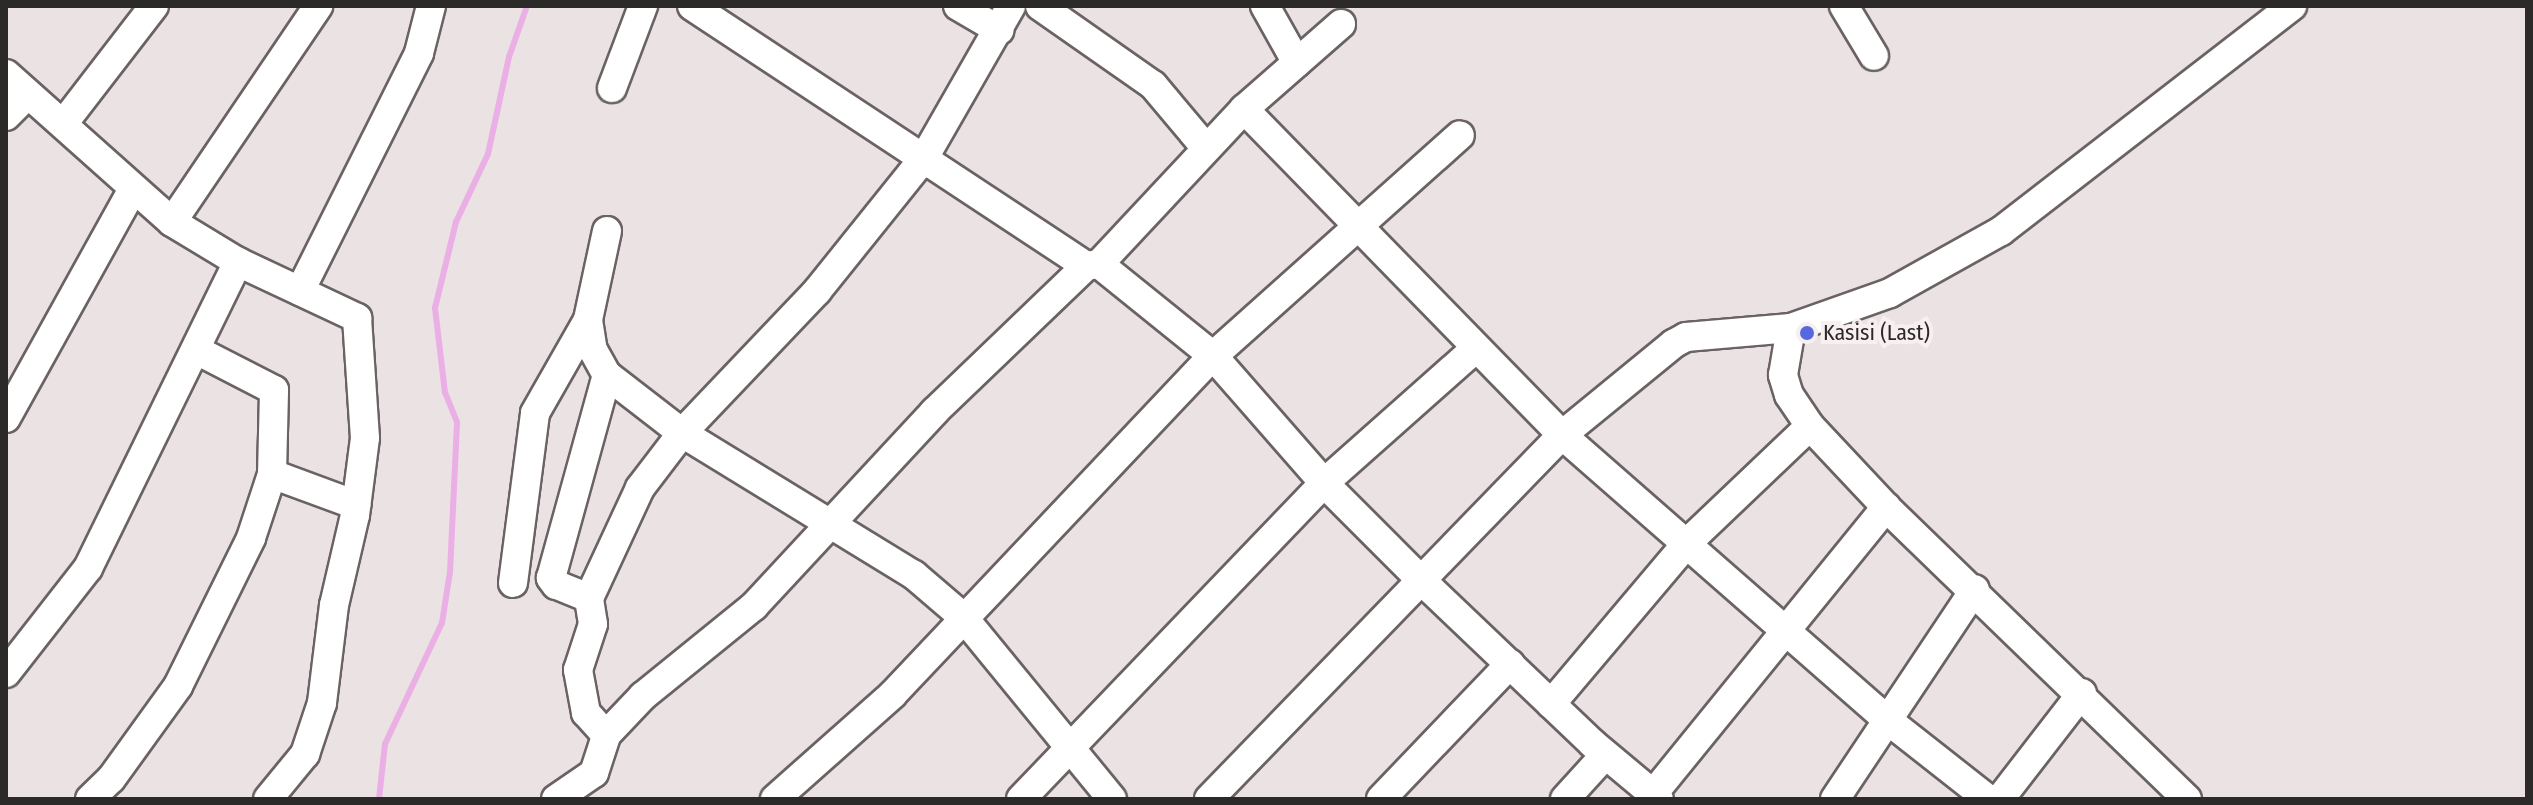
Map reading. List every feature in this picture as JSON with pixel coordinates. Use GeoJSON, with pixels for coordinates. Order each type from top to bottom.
{"type":"FeatureCollection","features":[{"type":"Feature","properties":{"kind":"street"},"geometry":{"type":"LineString","coordinates":[[63,124],[154,6]]}},
{"type":"Feature","properties":{"kind":"street"},"geometry":{"type":"LineString","coordinates":[[172,222],[318,6]]}},
{"type":"Feature","properties":{"kind":"street"},"geometry":{"type":"LineString","coordinates":[[300,291],[419,53],[431,6]]}},
{"type":"Feature","properties":{"kind":"street"},"geometry":{"type":"LineString","coordinates":[[612,88],[643,6]]}},
{"type":"Feature","properties":{"kind":"street"},"geometry":{"type":"LineString","coordinates":[[692,6],[1092,265],[1213,356],[1324,483],[1420,579],[1605,755],[1656,796],[1784,630],[1886,507]]}},
{"type":"Feature","properties":{"kind":"street"},"geometry":{"type":"LineString","coordinates":[[606,735],[586,713],[578,687],[593,624],[589,598],[640,488],[682,433],[817,291],[924,158],[1005,18],[958,6]]}},
{"type":"Feature","properties":{"kind":"street"},"geometry":{"type":"LineString","coordinates":[[1040,6],[1153,85],[1205,147]]}},
{"type":"Feature","properties":{"kind":"street"},"geometry":{"type":"LineString","coordinates":[[1265,6],[1297,63]]}},
{"type":"Feature","properties":{"kind":"street"},"geometry":{"type":"LineString","coordinates":[[1844,6],[1874,56]]}},
{"type":"Feature","properties":{"kind":"street"},"geometry":{"type":"LineString","coordinates":[[1209,799],[1562,435],[1682,338],[1791,328],[1890,293],[2001,231],[2292,6]]}},
{"type":"Feature","properties":{"kind":"street"},"geometry":{"type":"LineString","coordinates":[[556,799],[594,773],[606,735],[643,696],[754,606],[833,526],[934,412],[1092,265],[1244,109],[1341,24]]}},
{"type":"Feature","properties":{"kind":"street"},"geometry":{"type":"LineString","coordinates":[[6,74],[172,222],[238,262],[357,318],[365,438],[356,505],[334,605],[322,703],[305,754],[268,799]]}},
{"type":"Feature","properties":{"kind":"street"},"geometry":{"type":"LineString","coordinates":[[6,116],[27,95]]}},
{"type":"Feature","properties":{"kind":"street"},"geometry":{"type":"LineString","coordinates":[[1244,109],[1357,222],[1474,350],[1562,435],[1890,722],[1988,799]]}},
{"type":"Feature","properties":{"kind":"street"},"geometry":{"type":"LineString","coordinates":[[775,799],[892,695],[1213,356],[1357,222],[1460,135]]}},
{"type":"Feature","properties":{"kind":"street"},"geometry":{"type":"LineString","coordinates":[[6,418],[133,189]]}},
{"type":"Feature","properties":{"kind":"street"},"geometry":{"type":"LineString","coordinates":[[513,583],[537,406],[588,320],[607,231]]}},
{"type":"Feature","properties":{"kind":"street"},"geometry":{"type":"LineString","coordinates":[[6,673],[88,568],[198,351],[238,262]]}},
{"type":"Feature","properties":{"kind":"street"},"geometry":{"type":"LineString","coordinates":[[588,320],[593,350],[607,375],[682,433],[914,575],[963,617],[1112,799]]}},
{"type":"Feature","properties":{"kind":"street"},"geometry":{"type":"LineString","coordinates":[[1791,328],[1785,384],[1810,426],[1886,507],[2082,693],[2180,797]]}},
{"type":"Feature","properties":{"kind":"street"},"geometry":{"type":"LineString","coordinates":[[1021,799],[1324,483],[1474,350]]}},
{"type":"Feature","properties":{"kind":"street"},"geometry":{"type":"LineString","coordinates":[[90,799],[111,779],[178,686],[251,538],[272,474],[274,390],[198,351]]}},
{"type":"Feature","properties":{"kind":"street"},"geometry":{"type":"LineString","coordinates":[[589,598],[556,585],[551,578],[607,375]]}},
{"type":"Feature","properties":{"kind":"street"},"geometry":{"type":"LineString","coordinates":[[1551,704],[1686,544],[1810,426]]}},
{"type":"Feature","properties":{"kind":"street"},"geometry":{"type":"LineString","coordinates":[[272,474],[356,505]]}},
{"type":"Feature","properties":{"kind":"street"},"geometry":{"type":"LineString","coordinates":[[1835,799],[1890,722],[1975,589]]}},
{"type":"Feature","properties":{"kind":"street"},"geometry":{"type":"LineString","coordinates":[[1381,799],[1510,664]]}},
{"type":"Feature","properties":{"kind":"street"},"geometry":{"type":"LineString","coordinates":[[2000,799],[2082,693]]}},
{"type":"Feature","properties":{"kind":"street"},"geometry":{"type":"LineString","coordinates":[[1565,799],[1605,755]]}},
{"type":"Feature","properties":{"kind":"waterway"},"geometry":{"type":"LineString","coordinates":[[379,799],[385,744],[442,623],[450,572],[457,422],[445,393],[435,308],[456,222],[488,154],[509,57],[527,6]]}},
{"type":"Feature","properties":{"kind":"place","name":"Kasisi (Last)"},"geometry":{"type":"Point","coordinates":[1807,333]}}]}
